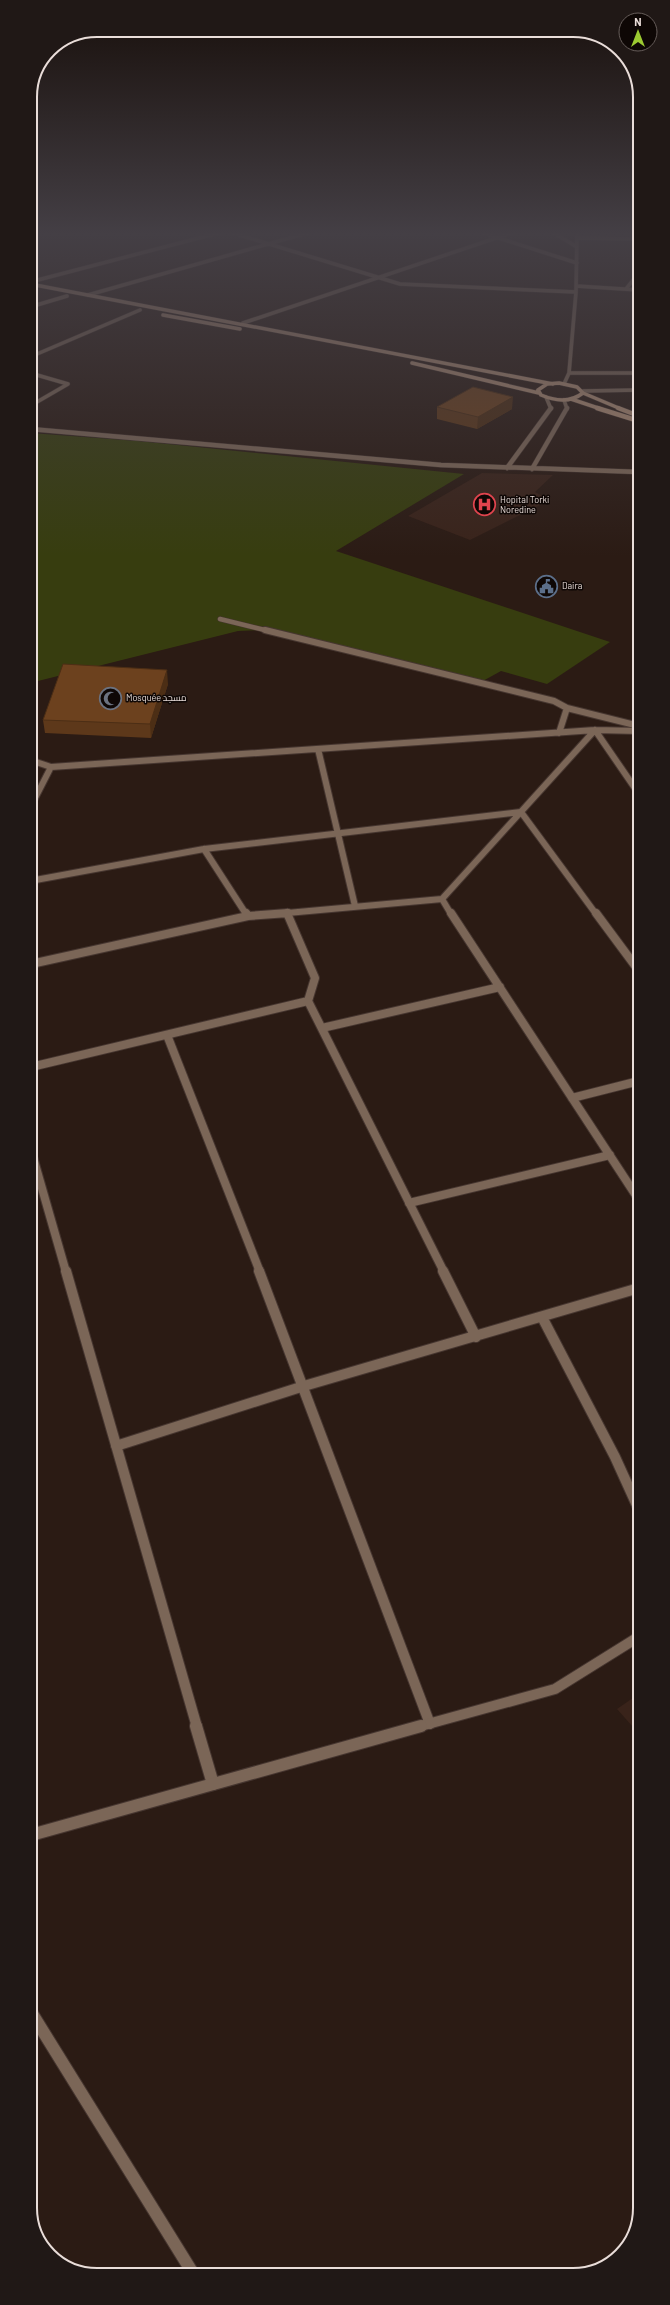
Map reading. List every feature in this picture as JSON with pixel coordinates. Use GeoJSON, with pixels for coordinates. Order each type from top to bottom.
{"type":"FeatureCollection","features":[{"type":"Feature","properties":{"kind":"main road"},"geometry":{"type":"LineString","coordinates":[[298,341],[404,361],[539,393],[546,397],[564,400],[571,399],[583,392]]}},
{"type":"Feature","properties":{"kind":"main road"},"geometry":{"type":"LineString","coordinates":[[332,341],[553,384]]}},
{"type":"Feature","properties":{"kind":"main road"},"geometry":{"type":"LineString","coordinates":[[539,393],[539,388],[542,386],[553,384],[564,384],[578,387],[583,392],[633,413]]}},
{"type":"Feature","properties":{"kind":"main road"},"geometry":{"type":"LineString","coordinates":[[571,399],[633,420]]}},
{"type":"Feature","properties":{"kind":"street"},"geometry":{"type":"LineString","coordinates":[[37,354],[68,341]]}},
{"type":"Feature","properties":{"kind":"street"},"geometry":{"type":"LineString","coordinates":[[564,384],[569,373],[572,341]]}},
{"type":"Feature","properties":{"kind":"street"},"geometry":{"type":"LineString","coordinates":[[569,373],[633,373]]}},
{"type":"Feature","properties":{"kind":"street"},"geometry":{"type":"LineString","coordinates":[[37,375],[68,384],[37,402]]}},
{"type":"Feature","properties":{"kind":"street"},"geometry":{"type":"LineString","coordinates":[[578,387],[611,390]]}},
{"type":"Feature","properties":{"kind":"street"},"geometry":{"type":"LineString","coordinates":[[583,392],[633,390]]}},
{"type":"Feature","properties":{"kind":"street"},"geometry":{"type":"LineString","coordinates":[[507,468],[551,408],[546,397]]}},
{"type":"Feature","properties":{"kind":"street"},"geometry":{"type":"LineString","coordinates":[[532,469],[567,409],[564,400]]}},
{"type":"Feature","properties":{"kind":"street"},"geometry":{"type":"LineString","coordinates":[[37,430],[441,465],[633,472]]}},
{"type":"Feature","properties":{"kind":"street"},"geometry":{"type":"LineString","coordinates":[[220,619],[554,701],[568,708],[633,724]]}},
{"type":"Feature","properties":{"kind":"street"},"geometry":{"type":"LineString","coordinates":[[559,733],[568,708]]}},
{"type":"Feature","properties":{"kind":"street"},"geometry":{"type":"LineString","coordinates":[[595,730],[633,785]]}},
{"type":"Feature","properties":{"kind":"street"},"geometry":{"type":"LineString","coordinates":[[37,962],[248,916],[442,899],[595,730]]}},
{"type":"Feature","properties":{"kind":"street"},"geometry":{"type":"LineString","coordinates":[[37,762],[51,767],[595,730],[633,731]]}},
{"type":"Feature","properties":{"kind":"street"},"geometry":{"type":"LineString","coordinates":[[318,749],[355,906]]}},
{"type":"Feature","properties":{"kind":"street"},"geometry":{"type":"LineString","coordinates":[[37,794],[51,767]]}},
{"type":"Feature","properties":{"kind":"street"},"geometry":{"type":"LineString","coordinates":[[37,880],[204,849],[521,812]]}},
{"type":"Feature","properties":{"kind":"street"},"geometry":{"type":"LineString","coordinates":[[521,812],[633,963]]}},
{"type":"Feature","properties":{"kind":"street"},"geometry":{"type":"LineString","coordinates":[[204,849],[248,916]]}},
{"type":"Feature","properties":{"kind":"street"},"geometry":{"type":"LineString","coordinates":[[442,899],[633,1191]]}},
{"type":"Feature","properties":{"kind":"street"},"geometry":{"type":"LineString","coordinates":[[287,912],[315,978],[308,1001],[476,1337]]}},
{"type":"Feature","properties":{"kind":"street"},"geometry":{"type":"LineString","coordinates":[[322,1028],[500,987]]}},
{"type":"Feature","properties":{"kind":"street"},"geometry":{"type":"LineString","coordinates":[[37,1066],[308,1001]]}},
{"type":"Feature","properties":{"kind":"street"},"geometry":{"type":"LineString","coordinates":[[167,1035],[304,1386],[430,1724]]}},
{"type":"Feature","properties":{"kind":"street"},"geometry":{"type":"LineString","coordinates":[[572,1098],[633,1083]]}},
{"type":"Feature","properties":{"kind":"street"},"geometry":{"type":"LineString","coordinates":[[409,1203],[610,1155]]}},
{"type":"Feature","properties":{"kind":"street"},"geometry":{"type":"LineString","coordinates":[[37,1171],[213,1784]]}},
{"type":"Feature","properties":{"kind":"street"},"geometry":{"type":"LineString","coordinates":[[116,1446],[304,1386],[476,1337],[633,1290]]}},
{"type":"Feature","properties":{"kind":"street"},"geometry":{"type":"LineString","coordinates":[[542,1317],[615,1457],[633,1497]]}},
{"type":"Feature","properties":{"kind":"street"},"geometry":{"type":"LineString","coordinates":[[37,1833],[555,1689],[633,1640]]}},
{"type":"Feature","properties":{"kind":"street"},"geometry":{"type":"LineString","coordinates":[[37,2022],[190,2268]]}},
{"type":"Feature","properties":{"kind":"shaded area"},"geometry":{"type":"Polygon","coordinates":[[[482,473],[553,475],[535,492],[550,500],[470,540],[408,516],[482,473]]]}},
{"type":"Feature","properties":{"kind":"shaded area"},"geometry":{"type":"Polygon","coordinates":[[[633,1698],[633,1727],[617,1709],[633,1698]]]}},
{"type":"Feature","properties":{"kind":"green space"},"geometry":{"type":"Polygon","coordinates":[[[37,434],[138,441],[464,474],[336,551],[610,642],[547,684],[501,671],[481,682],[265,630],[238,631],[37,681],[37,434]]]}},
{"type":"Feature","properties":{"kind":"building"},"geometry":{"type":"Polygon","coordinates":[[[473,387],[513,397],[478,417],[437,407],[473,387]]]}},
{"type":"Feature","properties":{"kind":"building","name":"Mosquée مسجد"},"geometry":{"type":"Polygon","coordinates":[[[63,664],[167,670],[150,724],[43,720],[63,664]]]}},
{"type":"Feature","properties":{"kind":"place","name":"Hopital Torki Noredine"},"geometry":{"type":"Point","coordinates":[484,505]}},
{"type":"Feature","properties":{"kind":"place","name":"Daira"},"geometry":{"type":"Point","coordinates":[546,586]}},
{"type":"Feature","properties":{"kind":"place","name":"Mosquée مسجد"},"geometry":{"type":"Point","coordinates":[110,698]}}]}
